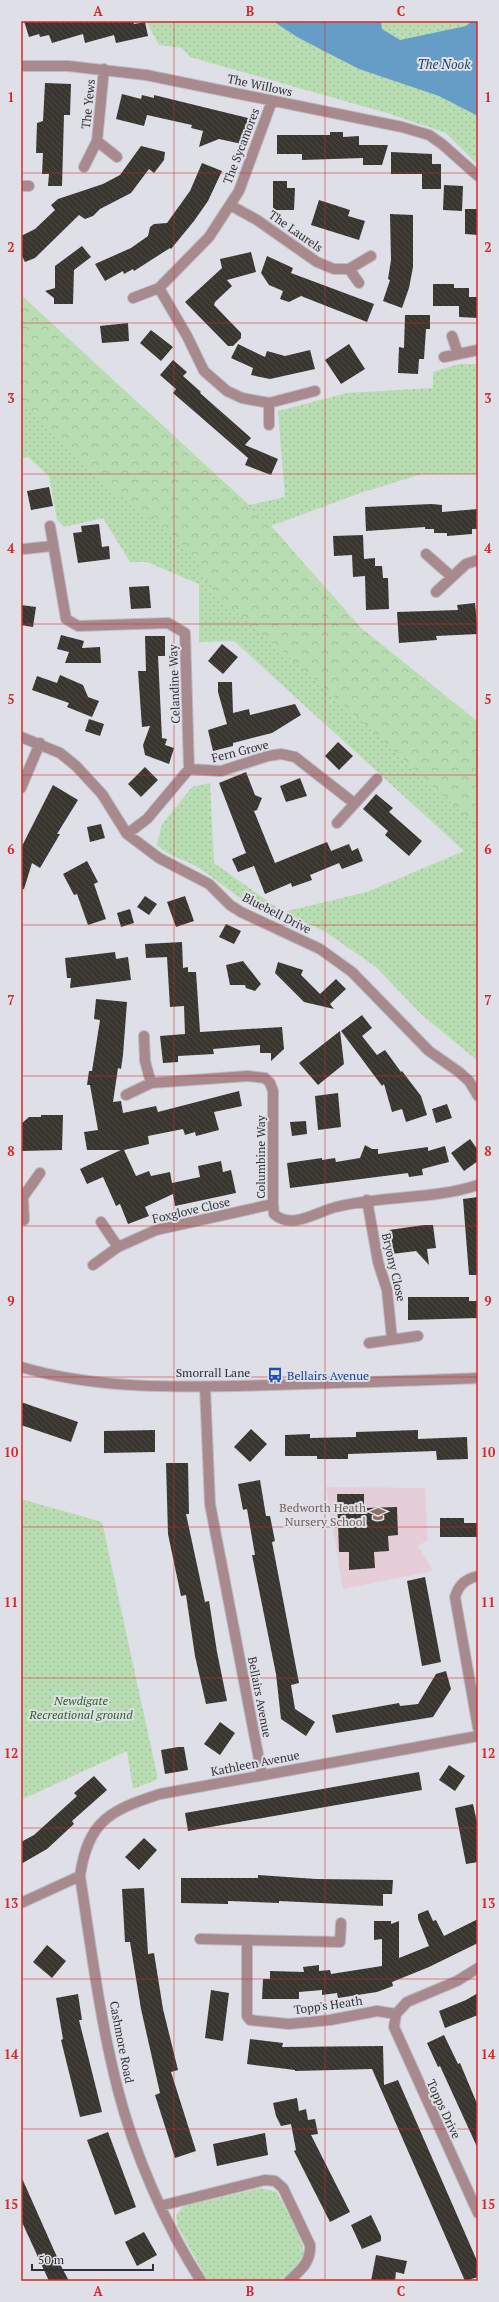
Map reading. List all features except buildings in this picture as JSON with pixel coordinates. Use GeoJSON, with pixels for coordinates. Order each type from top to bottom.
{"type":"FeatureCollection","features":[{"type":"Feature","properties":{"kind":"street","name":"The Willows"},"geometry":{"type":"LineString","coordinates":[[21,66],[60,66],[104,69],[177,80],[272,102],[371,119],[429,136],[451,151],[478,176]]}},
{"type":"Feature","properties":{"kind":"street","name":"The Yews"},"geometry":{"type":"LineString","coordinates":[[84,167],[97,141],[104,69]]}},
{"type":"Feature","properties":{"kind":"street","name":"The Sycamores"},"geometry":{"type":"LineString","coordinates":[[133,298],[159,288],[209,236],[239,191],[272,102]]}},
{"type":"Feature","properties":{"kind":"street","name":"The Yews"},"geometry":{"type":"LineString","coordinates":[[97,141],[117,157]]}},
{"type":"Feature","properties":{"kind":"street","name":"The Laurels"},"geometry":{"type":"LineString","coordinates":[[230,205],[257,220],[317,262],[334,269],[349,269]]}},
{"type":"Feature","properties":{"kind":"street"},"geometry":{"type":"LineString","coordinates":[[359,283],[349,269],[371,256]]}},
{"type":"Feature","properties":{"kind":"street"},"geometry":{"type":"LineString","coordinates":[[159,288],[187,336],[204,371],[228,391],[242,398],[269,403],[315,391]]}},
{"type":"Feature","properties":{"kind":"street"},"geometry":{"type":"LineString","coordinates":[[452,336],[458,354]]}},
{"type":"Feature","properties":{"kind":"street"},"geometry":{"type":"LineString","coordinates":[[444,357],[478,350]]}},
{"type":"Feature","properties":{"kind":"street"},"geometry":{"type":"LineString","coordinates":[[269,403],[269,425]]}},
{"type":"Feature","properties":{"kind":"street","name":"Celandine Way"},"geometry":{"type":"LineString","coordinates":[[50,526],[52,546],[66,618],[78,626],[168,623],[185,633],[189,769]]}},
{"type":"Feature","properties":{"kind":"street"},"geometry":{"type":"LineString","coordinates":[[24,549],[52,546]]}},
{"type":"Feature","properties":{"kind":"street"},"geometry":{"type":"LineString","coordinates":[[426,554],[452,577]]}},
{"type":"Feature","properties":{"kind":"street"},"geometry":{"type":"LineString","coordinates":[[436,592],[466,564],[478,560]]}},
{"type":"Feature","properties":{"kind":"street","name":"Bluebell Drive"},"geometry":{"type":"LineString","coordinates":[[21,737],[40,743],[60,753],[90,779],[102,794],[127,834],[159,858],[209,884],[230,905],[320,949],[352,972],[429,1051],[464,1076],[478,1096]]}},
{"type":"Feature","properties":{"kind":"street"},"geometry":{"type":"LineString","coordinates":[[21,788],[40,743]]}},
{"type":"Feature","properties":{"kind":"street","name":"Fern Grove"},"geometry":{"type":"LineString","coordinates":[[189,769],[220,772],[268,756],[281,754],[295,757],[354,803]]}},
{"type":"Feature","properties":{"kind":"street"},"geometry":{"type":"LineString","coordinates":[[127,834],[147,819],[189,769]]}},
{"type":"Feature","properties":{"kind":"street"},"geometry":{"type":"LineString","coordinates":[[336,823],[377,779]]}},
{"type":"Feature","properties":{"kind":"street"},"geometry":{"type":"LineString","coordinates":[[144,1036],[145,1060],[151,1084]]}},
{"type":"Feature","properties":{"kind":"street","name":"Columbine Way"},"geometry":{"type":"LineString","coordinates":[[126,1095],[151,1084],[248,1076],[260,1076],[270,1083],[272,1090],[273,1204],[274,1214],[280,1220],[289,1222],[335,1207],[366,1200],[448,1194],[478,1185]]}},
{"type":"Feature","properties":{"kind":"street"},"geometry":{"type":"LineString","coordinates":[[24,1220],[22,1197],[40,1173]]}},
{"type":"Feature","properties":{"kind":"street","name":"Bryony Close"},"geometry":{"type":"LineString","coordinates":[[366,1200],[378,1262],[388,1290],[392,1339]]}},
{"type":"Feature","properties":{"kind":"street","name":"Foxglove Close"},"geometry":{"type":"LineString","coordinates":[[93,1265],[118,1247],[156,1230],[273,1204]]}},
{"type":"Feature","properties":{"kind":"street"},"geometry":{"type":"LineString","coordinates":[[101,1222],[118,1247]]}},
{"type":"Feature","properties":{"kind":"street"},"geometry":{"type":"LineString","coordinates":[[369,1343],[418,1336]]}},
{"type":"Feature","properties":{"kind":"street","name":"Smorrall Lane"},"geometry":{"type":"LineString","coordinates":[[21,1367],[76,1380],[110,1384],[205,1387],[478,1378]]}},
{"type":"Feature","properties":{"kind":"street","name":"Bellairs Avenue"},"geometry":{"type":"LineString","coordinates":[[205,1387],[210,1504],[262,1774]]}},
{"type":"Feature","properties":{"kind":"street"},"geometry":{"type":"LineString","coordinates":[[478,1576],[466,1580],[457,1590],[455,1597],[478,1728]]}},
{"type":"Feature","properties":{"kind":"street","name":"Kathleen Avenue"},"geometry":{"type":"LineString","coordinates":[[80,1876],[83,1856],[90,1838],[112,1814],[128,1805],[160,1794],[262,1774],[478,1736]]}},
{"type":"Feature","properties":{"kind":"street"},"geometry":{"type":"LineString","coordinates":[[21,1903],[80,1876]]}},
{"type":"Feature","properties":{"kind":"street","name":"Cashmore Road"},"geometry":{"type":"LineString","coordinates":[[80,1876],[108,2045],[118,2091],[133,2138],[160,2206],[201,2281]]}},
{"type":"Feature","properties":{"kind":"street"},"geometry":{"type":"LineString","coordinates":[[200,1939],[340,1942],[341,1923]]}},
{"type":"Feature","properties":{"kind":"street","name":"Topp's Heath"},"geometry":{"type":"LineString","coordinates":[[247,1940],[247,2016],[250,2020],[289,2024],[330,2020],[377,2011],[396,2014]]}},
{"type":"Feature","properties":{"kind":"street"},"geometry":{"type":"LineString","coordinates":[[396,2014],[407,2002],[457,1981],[478,1968]]}},
{"type":"Feature","properties":{"kind":"street","name":"Topps Drive"},"geometry":{"type":"LineString","coordinates":[[396,2014],[395,2033],[478,2213]]}},
{"type":"Feature","properties":{"kind":"street"},"geometry":{"type":"LineString","coordinates":[[160,2206],[265,2180],[275,2181],[283,2188],[310,2245],[310,2255],[305,2266],[289,2281]]}},
{"type":"Feature","properties":{"kind":"shaded area","name":"Bedworth Heath Nursery School"},"geometry":{"type":"Polygon","coordinates":[[[326,1487],[425,1488],[428,1540],[418,1546],[433,1571],[343,1589],[326,1487]]]}},
{"type":"Feature","properties":{"kind":"green space"},"geometry":{"type":"Polygon","coordinates":[[[146,21],[478,21],[478,165],[446,133],[387,113],[190,57],[182,48],[159,45],[146,21]]]}},
{"type":"Feature","properties":{"kind":"green space"},"geometry":{"type":"Polygon","coordinates":[[[21,295],[249,505],[285,497],[278,411],[347,393],[433,388],[433,372],[459,364],[478,364],[478,474],[422,474],[363,492],[271,526],[361,628],[478,722],[478,1061],[421,1014],[376,967],[324,931],[283,912],[367,892],[464,851],[234,641],[199,642],[199,584],[147,562],[130,562],[103,518],[64,527],[57,520],[49,476],[28,457],[21,459],[21,295]]]}},
{"type":"Feature","properties":{"kind":"green space"},"geometry":{"type":"Polygon","coordinates":[[[21,295],[271,526],[361,628],[478,722],[478,831],[470,820],[325,688],[216,595],[198,565],[176,537],[108,487],[21,402],[21,295]]]}},
{"type":"Feature","properties":{"kind":"green space"},"geometry":{"type":"Polygon","coordinates":[[[210,783],[214,863],[283,912],[273,918],[263,913],[199,868],[172,855],[157,845],[162,824],[192,787],[210,783]]]}},
{"type":"Feature","properties":{"kind":"green space","name":"Newdigate Recreational ground"},"geometry":{"type":"Polygon","coordinates":[[[21,1499],[102,1522],[158,1779],[133,1789],[127,1751],[21,1800],[21,1499]]]}},
{"type":"Feature","properties":{"kind":"green space"},"geometry":{"type":"Polygon","coordinates":[[[261,2188],[277,2192],[290,2216],[303,2246],[303,2260],[295,2269],[280,2281],[208,2281],[178,2227],[176,2215],[184,2206],[261,2188]]]}},
{"type":"Feature","properties":{"kind":"water","name":"The Nook"},"geometry":{"type":"Polygon","coordinates":[[[273,21],[381,21],[382,29],[400,40],[466,26],[472,21],[478,21],[478,116],[439,96],[359,69],[297,37],[273,21]]]}},
{"type":"Feature","properties":{"kind":"place","name":"Bellairs Avenue"},"geometry":{"type":"Point","coordinates":[275,1375]}},
{"type":"Feature","properties":{"kind":"place","name":"Bedworth Heath Nursery School"},"geometry":{"type":"Point","coordinates":[378,1514]}}]}
